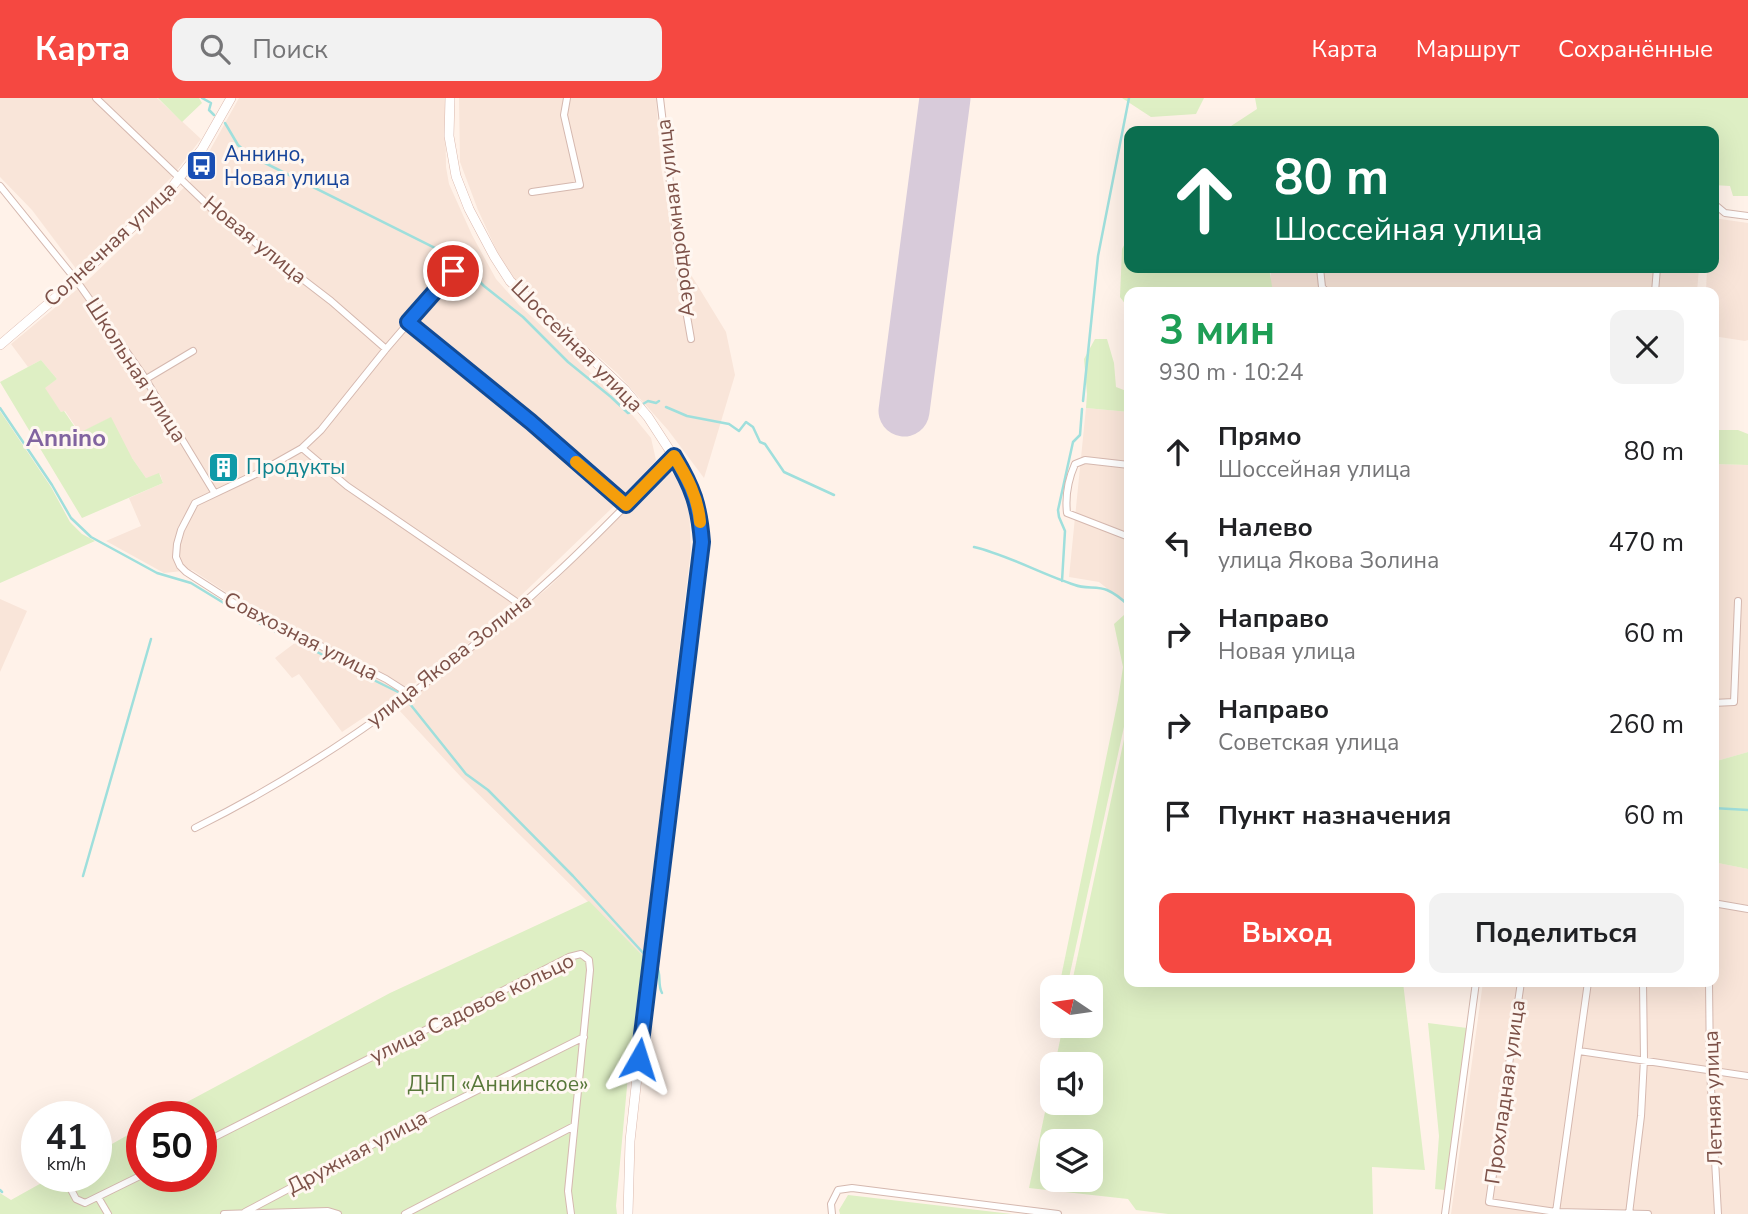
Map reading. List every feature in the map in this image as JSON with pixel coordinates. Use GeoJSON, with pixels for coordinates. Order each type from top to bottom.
{"type":"FeatureCollection","features":[{"type":"Feature","properties":{"kind":"main road","name":"Солнечная улица"},"geometry":{"type":"LineString","coordinates":[[0,345],[76,280],[164,197],[202,149],[231,98]]}},
{"type":"Feature","properties":{"kind":"main road","name":"Шоссейная улица"},"geometry":{"type":"LineString","coordinates":[[450,98],[449,136],[456,176],[469,209],[494,256],[510,281],[625,390],[648,417],[689,480],[699,509],[702,542],[649,968],[630,1141],[628,1214]]}},
{"type":"Feature","properties":{"kind":"street","name":"Новая улица"},"geometry":{"type":"LineString","coordinates":[[96,98],[214,211],[331,301],[386,349]]}},
{"type":"Feature","properties":{"kind":"street"},"geometry":{"type":"LineString","coordinates":[[532,192],[580,185],[564,116],[567,98]]}},
{"type":"Feature","properties":{"kind":"street","name":"Аэродромная улица"},"geometry":{"type":"LineString","coordinates":[[660,98],[684,302],[691,339]]}},
{"type":"Feature","properties":{"kind":"street","name":"Школьная улица"},"geometry":{"type":"LineString","coordinates":[[0,186],[76,280],[146,379],[214,492]]}},
{"type":"Feature","properties":{"kind":"street"},"geometry":{"type":"LineString","coordinates":[[1719,208],[1726,213],[1748,216]]}},
{"type":"Feature","properties":{"kind":"street"},"geometry":{"type":"LineString","coordinates":[[214,492],[256,474],[302,448],[321,430],[453,271]]}},
{"type":"Feature","properties":{"kind":"street"},"geometry":{"type":"LineString","coordinates":[[408,322],[531,422],[626,505]]}},
{"type":"Feature","properties":{"kind":"street"},"geometry":{"type":"LineString","coordinates":[[146,379],[193,351]]}},
{"type":"Feature","properties":{"kind":"street"},"geometry":{"type":"LineString","coordinates":[[302,448],[347,486],[521,605]]}},
{"type":"Feature","properties":{"kind":"street","name":"улица Якова Золина"},"geometry":{"type":"LineString","coordinates":[[195,828],[307,766],[411,695],[521,605],[674,456]]}},
{"type":"Feature","properties":{"kind":"street"},"geometry":{"type":"LineString","coordinates":[[1124,464],[1085,460],[1075,464],[1069,478],[1066,498],[1067,513],[1124,535]]}},
{"type":"Feature","properties":{"kind":"street","name":"Совхозная улица"},"geometry":{"type":"LineString","coordinates":[[214,492],[195,503],[181,530],[176,557],[180,566],[256,617],[317,644],[386,679],[411,695]]}},
{"type":"Feature","properties":{"kind":"street"},"geometry":{"type":"LineString","coordinates":[[1719,703],[1734,702],[1738,601]]}},
{"type":"Feature","properties":{"kind":"street"},"geometry":{"type":"LineString","coordinates":[[1719,904],[1748,909]]}},
{"type":"Feature","properties":{"kind":"street","name":"улица Садовое кольцо"},"geometry":{"type":"LineString","coordinates":[[217,1136],[578,954],[587,957],[590,965],[568,1191],[571,1214]]}},
{"type":"Feature","properties":{"kind":"street"},"geometry":{"type":"LineString","coordinates":[[1445,1214],[1475,987]]}},
{"type":"Feature","properties":{"kind":"street","name":"Прохладная улица"},"geometry":{"type":"LineString","coordinates":[[1520,987],[1489,1202],[1556,1212]]}},
{"type":"Feature","properties":{"kind":"street"},"geometry":{"type":"LineString","coordinates":[[1587,987],[1556,1212],[1648,1214]]}},
{"type":"Feature","properties":{"kind":"street"},"geometry":{"type":"LineString","coordinates":[[1630,1213],[1641,1116],[1643,987]]}},
{"type":"Feature","properties":{"kind":"street","name":"Летняя улица"},"geometry":{"type":"LineString","coordinates":[[1709,987],[1710,1070],[1718,1214]]}},
{"type":"Feature","properties":{"kind":"street","name":"Дружная улица"},"geometry":{"type":"LineString","coordinates":[[245,1212],[447,1105],[584,1037]]}},
{"type":"Feature","properties":{"kind":"street"},"geometry":{"type":"LineString","coordinates":[[1579,1051],[1748,1076]]}},
{"type":"Feature","properties":{"kind":"street"},"geometry":{"type":"LineString","coordinates":[[405,1214],[574,1126]]}},
{"type":"Feature","properties":{"kind":"street"},"geometry":{"type":"LineString","coordinates":[[74,1192],[79,1201],[85,1202],[126,1183]]}},
{"type":"Feature","properties":{"kind":"street"},"geometry":{"type":"LineString","coordinates":[[832,1214],[831,1205],[838,1190],[852,1188],[1058,1214]]}},
{"type":"Feature","properties":{"kind":"street"},"geometry":{"type":"LineString","coordinates":[[98,1197],[108,1214]]}},
{"type":"Feature","properties":{"kind":"street"},"geometry":{"type":"LineString","coordinates":[[224,1214],[328,1211],[338,1214]]}},
{"type":"Feature","properties":{"kind":"shaded area"},"geometry":{"type":"Polygon","coordinates":[[[0,98],[157,98],[201,139],[171,178],[77,270],[32,210],[0,177],[0,98]]]}},
{"type":"Feature","properties":{"kind":"shaded area"},"geometry":{"type":"Polygon","coordinates":[[[239,98],[445,98],[446,167],[449,184],[496,279],[519,305],[629,411],[651,438],[656,460],[638,483],[482,633],[427,675],[342,732],[299,674],[292,678],[275,658],[304,636],[258,613],[192,570],[164,573],[106,541],[141,526],[129,498],[163,483],[160,474],[146,478],[132,458],[80,433],[44,388],[57,379],[41,360],[28,367],[11,344],[86,282],[195,177],[239,98]]]}},
{"type":"Feature","properties":{"kind":"shaded area"},"geometry":{"type":"Polygon","coordinates":[[[459,98],[656,98],[661,166],[674,247],[726,332],[735,375],[704,478],[668,430],[618,374],[520,287],[501,260],[460,162],[459,98]]]}},
{"type":"Feature","properties":{"kind":"shaded area"},"geometry":{"type":"Polygon","coordinates":[[[1719,219],[1748,223],[1748,340],[1719,337],[1719,287],[1706,287],[1707,273],[1719,273],[1719,219]]]}},
{"type":"Feature","properties":{"kind":"shaded area"},"geometry":{"type":"Polygon","coordinates":[[[1271,273],[1699,273],[1697,287],[1270,287],[1271,273]]]}},
{"type":"Feature","properties":{"kind":"shaded area"},"geometry":{"type":"Polygon","coordinates":[[[1086,408],[1124,412],[1124,602],[1099,582],[1069,577],[1086,408]]]}},
{"type":"Feature","properties":{"kind":"shaded area"},"geometry":{"type":"Polygon","coordinates":[[[1719,464],[1748,465],[1748,752],[1719,760],[1719,464]]]}},
{"type":"Feature","properties":{"kind":"shaded area"},"geometry":{"type":"Polygon","coordinates":[[[671,472],[680,482],[689,509],[691,549],[643,956],[461,777],[398,709],[548,588],[664,473],[671,472]]]}},
{"type":"Feature","properties":{"kind":"shaded area"},"geometry":{"type":"Polygon","coordinates":[[[0,599],[27,611],[0,672],[0,599]]]}},
{"type":"Feature","properties":{"kind":"shaded area"},"geometry":{"type":"Polygon","coordinates":[[[1719,863],[1748,869],[1748,1214],[1451,1214],[1482,987],[1719,987],[1719,863]]]}},
{"type":"Feature","properties":{"kind":"green space"},"geometry":{"type":"Polygon","coordinates":[[[158,98],[199,98],[202,103],[182,122],[158,98]]]}},
{"type":"Feature","properties":{"kind":"green space"},"geometry":{"type":"Polygon","coordinates":[[[1122,98],[1204,98],[1196,114],[1151,117],[1122,98]]]}},
{"type":"Feature","properties":{"kind":"green space"},"geometry":{"type":"Polygon","coordinates":[[[1255,98],[1748,98],[1748,196],[1733,196],[1730,186],[1719,185],[1719,126],[1231,126],[1257,109],[1255,98]]]}},
{"type":"Feature","properties":{"kind":"green space"},"geometry":{"type":"Polygon","coordinates":[[[1124,245],[1124,273],[1270,273],[1272,287],[1124,287],[1124,302],[1120,297],[1124,245]]]}},
{"type":"Feature","properties":{"kind":"green space"},"geometry":{"type":"Polygon","coordinates":[[[1095,339],[1107,339],[1114,363],[1116,387],[1124,390],[1124,412],[1086,408],[1084,359],[1095,339]]]}},
{"type":"Feature","properties":{"kind":"green space"},"geometry":{"type":"Polygon","coordinates":[[[41,360],[57,379],[45,388],[79,433],[111,417],[132,458],[146,478],[159,473],[163,483],[82,518],[0,382],[41,360]]]}},
{"type":"Feature","properties":{"kind":"green space"},"geometry":{"type":"Polygon","coordinates":[[[0,411],[51,487],[70,522],[82,534],[95,541],[0,583],[0,411]]]}},
{"type":"Feature","properties":{"kind":"green space"},"geometry":{"type":"Polygon","coordinates":[[[1719,430],[1738,430],[1748,434],[1748,465],[1719,464],[1719,430]]]}},
{"type":"Feature","properties":{"kind":"green space"},"geometry":{"type":"Polygon","coordinates":[[[1124,615],[1124,727],[1070,975],[1061,975],[1118,700],[1123,667],[1114,624],[1124,615]]]}},
{"type":"Feature","properties":{"kind":"green space"},"geometry":{"type":"Polygon","coordinates":[[[1124,739],[1124,987],[1404,987],[1425,1170],[1372,1167],[1373,1214],[1168,1214],[1136,1210],[1128,1199],[1065,1192],[1103,1192],[1103,1129],[1041,1129],[1044,1115],[1103,1115],[1103,1052],[1058,1052],[1060,1038],[1103,1038],[1103,975],[1074,975],[1124,739]]]}},
{"type":"Feature","properties":{"kind":"green space"},"geometry":{"type":"Polygon","coordinates":[[[1748,752],[1748,869],[1719,863],[1719,760],[1748,752]]]}},
{"type":"Feature","properties":{"kind":"green space","name":"ДНП «Аннинское»"},"geometry":{"type":"Polygon","coordinates":[[[589,901],[643,956],[629,1065],[617,1214],[0,1214],[0,1193],[11,1200],[25,1192],[112,1192],[112,1144],[126,1136],[126,1192],[217,1192],[217,1101],[189,1101],[390,993],[589,901]]]}},
{"type":"Feature","properties":{"kind":"green space"},"geometry":{"type":"Polygon","coordinates":[[[1428,1023],[1467,1028],[1445,1190],[1435,1189],[1439,1136],[1428,1023]]]}},
{"type":"Feature","properties":{"kind":"green space"},"geometry":{"type":"Polygon","coordinates":[[[1040,1136],[1040,1189],[1029,1188],[1040,1136]]]}},
{"type":"Feature","properties":{"kind":"green space"},"geometry":{"type":"Polygon","coordinates":[[[848,1195],[1012,1214],[840,1214],[839,1210],[848,1195]]]}},
{"type":"Feature","properties":{"kind":"waterway"},"geometry":{"type":"LineString","coordinates":[[202,98],[211,103],[209,110],[214,115]]}},
{"type":"Feature","properties":{"kind":"waterway"},"geometry":{"type":"LineString","coordinates":[[1083,401],[1098,256],[1129,98]]}},
{"type":"Feature","properties":{"kind":"waterway"},"geometry":{"type":"LineString","coordinates":[[225,123],[238,145],[249,155],[457,259],[484,286],[523,317],[568,362],[628,413],[631,412]]}},
{"type":"Feature","properties":{"kind":"waterway"},"geometry":{"type":"LineString","coordinates":[[643,404],[659,401]]}},
{"type":"Feature","properties":{"kind":"waterway"},"geometry":{"type":"LineString","coordinates":[[666,407],[687,416],[729,424],[739,431],[746,422],[753,427],[760,442],[765,444],[784,472],[834,495]]}},
{"type":"Feature","properties":{"kind":"waterway"},"geometry":{"type":"LineString","coordinates":[[0,408],[71,518],[91,537],[157,573],[191,583],[250,619],[404,695]]}},
{"type":"Feature","properties":{"kind":"waterway"},"geometry":{"type":"LineString","coordinates":[[1062,581],[1065,531],[1058,510],[1073,442],[1080,435],[1082,409]]}},
{"type":"Feature","properties":{"kind":"waterway"},"geometry":{"type":"LineString","coordinates":[[974,547],[1079,586],[1107,590],[1124,602]]}},
{"type":"Feature","properties":{"kind":"waterway"},"geometry":{"type":"LineString","coordinates":[[83,876],[151,639]]}},
{"type":"Feature","properties":{"kind":"waterway"},"geometry":{"type":"LineString","coordinates":[[410,704],[466,774],[488,790],[573,876],[645,955]]}},
{"type":"Feature","properties":{"kind":"waterway"},"geometry":{"type":"LineString","coordinates":[[1719,808],[1748,810]]}},
{"type":"Feature","properties":{"kind":"waterway"},"geometry":{"type":"LineString","coordinates":[[656,965],[662,993]]}},
{"type":"Feature","properties":{"kind":"runway"},"geometry":{"type":"LineString","coordinates":[[904,411],[945,98]]}},
{"type":"Feature","properties":{"kind":"slow traffic"},"geometry":{"type":"LineString","coordinates":[[576,462],[626,505],[674,456],[689,480],[699,509],[700,522]]}},
{"type":"Feature","properties":{"kind":"place","name":"Аннино, Новая улица"},"geometry":{"type":"Point","coordinates":[201,166]}},
{"type":"Feature","properties":{"kind":"place","name":"Продукты"},"geometry":{"type":"Point","coordinates":[223,467]}},
{"type":"Feature","properties":{"kind":"district","name":"Annino"},"geometry":{"type":"Point","coordinates":[66,438]}},
{"type":"Feature","properties":{"kind":"route"},"geometry":{"type":"LineString","coordinates":[[453,271],[408,322],[531,422],[626,505],[674,456],[689,480],[699,509],[702,542],[639,1059]]}}]}
